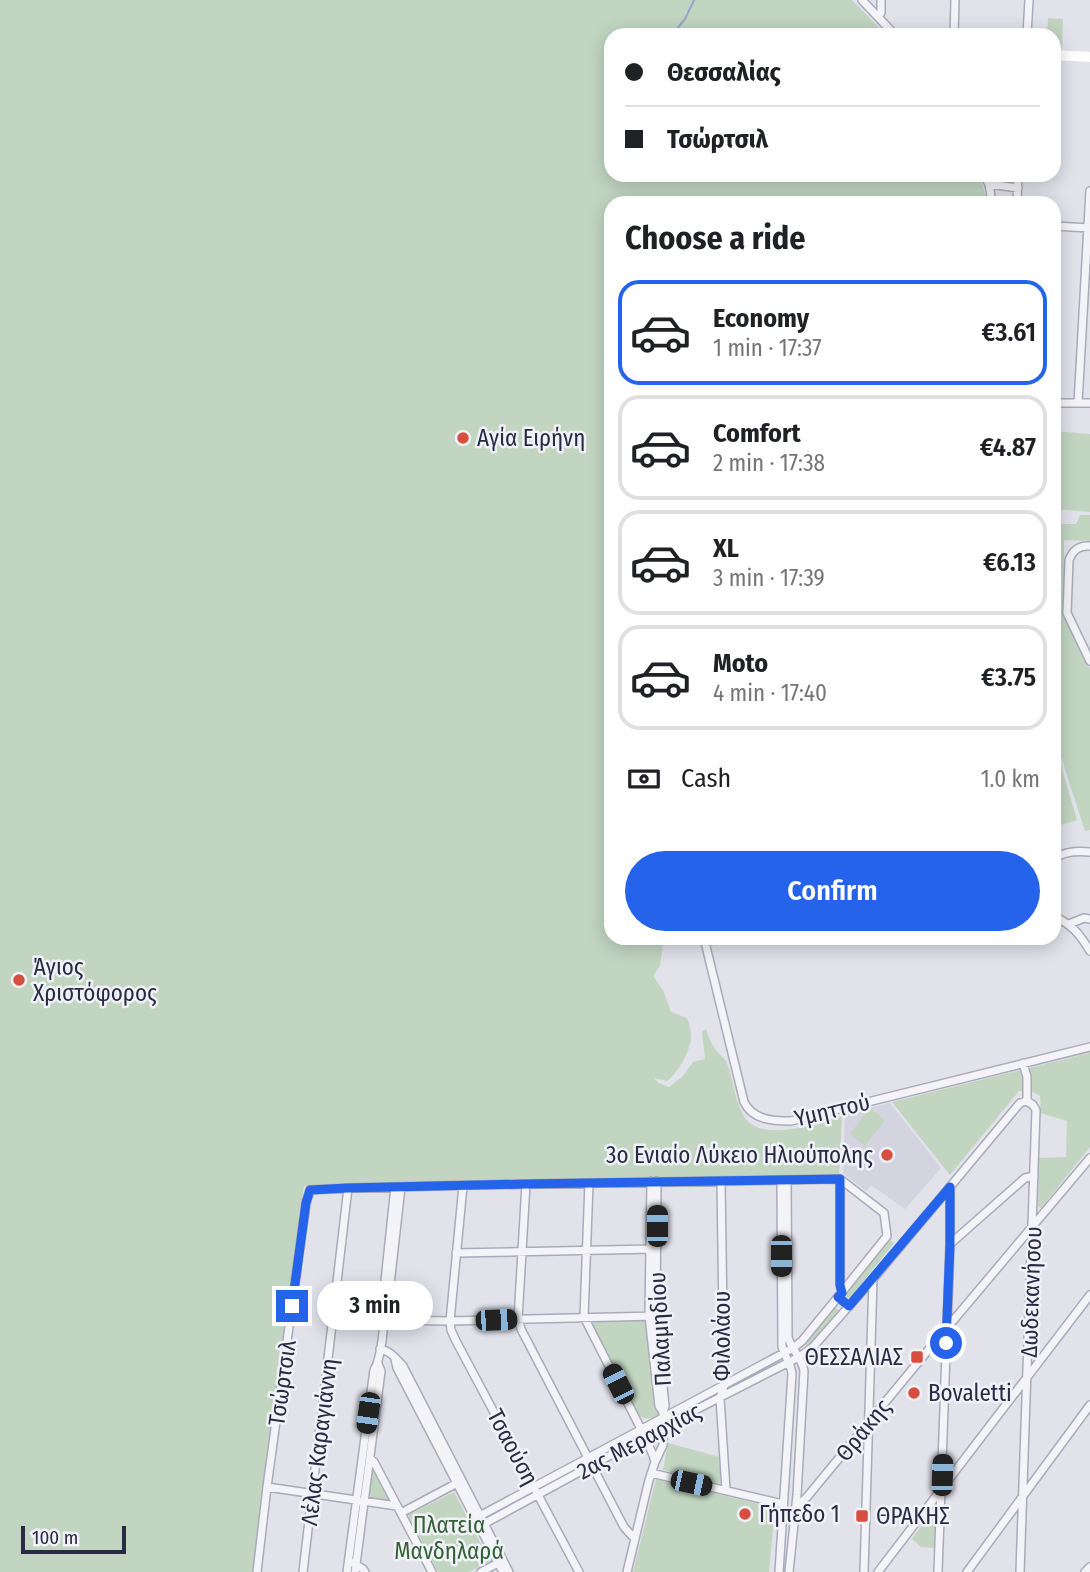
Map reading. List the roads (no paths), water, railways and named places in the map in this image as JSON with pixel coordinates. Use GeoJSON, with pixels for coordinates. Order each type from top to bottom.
{"type":"FeatureCollection","features":[{"type":"Feature","properties":{"kind":"street"},"geometry":{"type":"LineString","coordinates":[[862,0],[888,28]]}},
{"type":"Feature","properties":{"kind":"street"},"geometry":{"type":"LineString","coordinates":[[878,17],[881,13],[881,0]]}},
{"type":"Feature","properties":{"kind":"street"},"geometry":{"type":"LineString","coordinates":[[954,28],[955,0]]}},
{"type":"Feature","properties":{"kind":"street"},"geometry":{"type":"LineString","coordinates":[[1027,28],[1029,0]]}},
{"type":"Feature","properties":{"kind":"street"},"geometry":{"type":"LineString","coordinates":[[1061,55],[1090,57]]}},
{"type":"Feature","properties":{"kind":"street"},"geometry":{"type":"LineString","coordinates":[[1061,62],[1090,63]]}},
{"type":"Feature","properties":{"kind":"street"},"geometry":{"type":"LineString","coordinates":[[1017,196],[1018,182]]}},
{"type":"Feature","properties":{"kind":"street"},"geometry":{"type":"LineString","coordinates":[[991,196],[989,184],[1018,188]]}},
{"type":"Feature","properties":{"kind":"street"},"geometry":{"type":"LineString","coordinates":[[1078,403],[1090,191]]}},
{"type":"Feature","properties":{"kind":"street"},"geometry":{"type":"LineString","coordinates":[[1061,226],[1089,228]]}},
{"type":"Feature","properties":{"kind":"street"},"geometry":{"type":"LineString","coordinates":[[1061,403],[1090,404]]}},
{"type":"Feature","properties":{"kind":"street"},"geometry":{"type":"LineString","coordinates":[[1090,546],[1079,547],[1069,560],[1067,613],[1090,661]]}},
{"type":"Feature","properties":{"kind":"street"},"geometry":{"type":"LineString","coordinates":[[1061,855],[1090,852]]}},
{"type":"Feature","properties":{"kind":"street"},"geometry":{"type":"LineString","coordinates":[[1069,924],[1084,918],[1090,919]]}},
{"type":"Feature","properties":{"kind":"street"},"geometry":{"type":"LineString","coordinates":[[1061,920],[1078,932],[1090,951]]}},
{"type":"Feature","properties":{"kind":"street","name":"Υμηττού"},"geometry":{"type":"LineString","coordinates":[[706,945],[744,1102],[752,1114],[765,1119],[791,1121],[1090,1047]]}},
{"type":"Feature","properties":{"kind":"street","name":"Δωδεκανήσου"},"geometry":{"type":"LineString","coordinates":[[1020,1572],[1036,1110],[1027,1101],[1027,1077],[1023,1063]]}},
{"type":"Feature","properties":{"kind":"street","name":"2ας Μεραρχίας"},"geometry":{"type":"LineString","coordinates":[[482,1525],[645,1437],[663,1419],[720,1398],[812,1348],[1020,1103],[1027,1101]]}},
{"type":"Feature","properties":{"kind":"street","name":"Θράκης"},"geometry":{"type":"LineString","coordinates":[[796,1507],[1090,1158]]}},
{"type":"Feature","properties":{"kind":"street"},"geometry":{"type":"LineString","coordinates":[[950,1244],[1025,1178],[1034,1176]]}},
{"type":"Feature","properties":{"kind":"street"},"geometry":{"type":"LineString","coordinates":[[784,1180],[788,1337],[804,1368],[796,1507],[789,1572]]}},
{"type":"Feature","properties":{"kind":"street"},"geometry":{"type":"LineString","coordinates":[[779,1572],[792,1374],[781,1337],[784,1180]]}},
{"type":"Feature","properties":{"kind":"street"},"geometry":{"type":"LineString","coordinates":[[348,1188],[842,1180],[840,1295],[849,1306]]}},
{"type":"Feature","properties":{"kind":"street","name":"2ας Μεραρχίας"},"geometry":{"type":"LineString","coordinates":[[478,1517],[724,1386],[802,1341],[887,1236],[884,1213],[842,1180]]}},
{"type":"Feature","properties":{"kind":"street","name":"Παλαμηδίου"},"geometry":{"type":"LineString","coordinates":[[627,1572],[651,1473],[663,1445],[665,1406],[653,1316],[654,1181]]}},
{"type":"Feature","properties":{"kind":"street","name":"Φιλολάου"},"geometry":{"type":"LineString","coordinates":[[721,1181],[724,1386],[720,1398],[726,1490]]}},
{"type":"Feature","properties":{"kind":"street"},"geometry":{"type":"LineString","coordinates":[[589,1183],[584,1317],[655,1462]]}},
{"type":"Feature","properties":{"kind":"street"},"geometry":{"type":"LineString","coordinates":[[526,1184],[518,1319],[521,1329],[624,1527],[635,1539]]}},
{"type":"Feature","properties":{"kind":"street"},"geometry":{"type":"LineString","coordinates":[[450,1321],[463,1186]]}},
{"type":"Feature","properties":{"kind":"street"},"geometry":{"type":"LineString","coordinates":[[347,1572],[353,1566],[367,1457],[374,1370],[378,1364],[387,1311],[398,1187]]}},
{"type":"Feature","properties":{"kind":"street"},"geometry":{"type":"LineString","coordinates":[[938,1572],[950,1187]]}},
{"type":"Feature","properties":{"kind":"street","name":"Τσώρτσιλ"},"geometry":{"type":"LineString","coordinates":[[257,1572],[308,1194],[310,1190],[316,1189],[348,1188]]}},
{"type":"Feature","properties":{"kind":"street","name":"Λέλας Καραγιάννη"},"geometry":{"type":"LineString","coordinates":[[303,1572],[348,1188]]}},
{"type":"Feature","properties":{"kind":"street"},"geometry":{"type":"LineString","coordinates":[[456,1253],[654,1249]]}},
{"type":"Feature","properties":{"kind":"street"},"geometry":{"type":"LineString","coordinates":[[864,1572],[873,1279]]}},
{"type":"Feature","properties":{"kind":"street"},"geometry":{"type":"LineString","coordinates":[[878,1572],[1090,1296]]}},
{"type":"Feature","properties":{"kind":"street"},"geometry":{"type":"LineString","coordinates":[[334,1313],[450,1321],[653,1316]]}},
{"type":"Feature","properties":{"kind":"street","name":"Τσαούση"},"geometry":{"type":"LineString","coordinates":[[450,1321],[456,1341],[579,1572]]}},
{"type":"Feature","properties":{"kind":"street"},"geometry":{"type":"LineString","coordinates":[[380,1349],[388,1351],[403,1366],[482,1525],[509,1572]]}},
{"type":"Feature","properties":{"kind":"street"},"geometry":{"type":"LineString","coordinates":[[967,1572],[1090,1405]]}},
{"type":"Feature","properties":{"kind":"street"},"geometry":{"type":"LineString","coordinates":[[367,1457],[374,1462],[432,1572]]}},
{"type":"Feature","properties":{"kind":"street"},"geometry":{"type":"LineString","coordinates":[[651,1473],[783,1504]]}},
{"type":"Feature","properties":{"kind":"street"},"geometry":{"type":"LineString","coordinates":[[267,1487],[399,1509],[460,1482]]}},
{"type":"Feature","properties":{"kind":"street"},"geometry":{"type":"LineString","coordinates":[[482,1525],[503,1572]]}},
{"type":"Feature","properties":{"kind":"street"},"geometry":{"type":"LineString","coordinates":[[481,1572],[498,1563]]}},
{"type":"Feature","properties":{"kind":"street"},"geometry":{"type":"LineString","coordinates":[[353,1566],[365,1572]]}},
{"type":"Feature","properties":{"kind":"street"},"geometry":{"type":"LineString","coordinates":[[1085,1572],[1090,1567]]}},
{"type":"Feature","properties":{"kind":"waterway"},"geometry":{"type":"LineString","coordinates":[[678,28],[694,0]]}},
{"type":"Feature","properties":{"kind":"place","name":"Αγία Ειρήνη"},"geometry":{"type":"Point","coordinates":[463,438]}},
{"type":"Feature","properties":{"kind":"place","name":"Άγιος Χριστόφορος"},"geometry":{"type":"Point","coordinates":[19,980]}},
{"type":"Feature","properties":{"kind":"place","name":"3ο Ενιαίο Λύκειο Ηλιούπολης"},"geometry":{"type":"Point","coordinates":[887,1155]}},
{"type":"Feature","properties":{"kind":"place","name":"ΘΕΣΣΑΛΙΑΣ"},"geometry":{"type":"Point","coordinates":[917,1357]}},
{"type":"Feature","properties":{"kind":"place","name":"Bovaletti"},"geometry":{"type":"Point","coordinates":[914,1393]}},
{"type":"Feature","properties":{"kind":"place","name":"Γήπεδο 1"},"geometry":{"type":"Point","coordinates":[745,1514]}},
{"type":"Feature","properties":{"kind":"place","name":"ΘΡΑΚΗΣ"},"geometry":{"type":"Point","coordinates":[862,1516]}},
{"type":"Feature","properties":{"kind":"park label","name":"Πλατεία Μανδηλαρά"},"geometry":{"type":"Point","coordinates":[449,1538]}}]}
